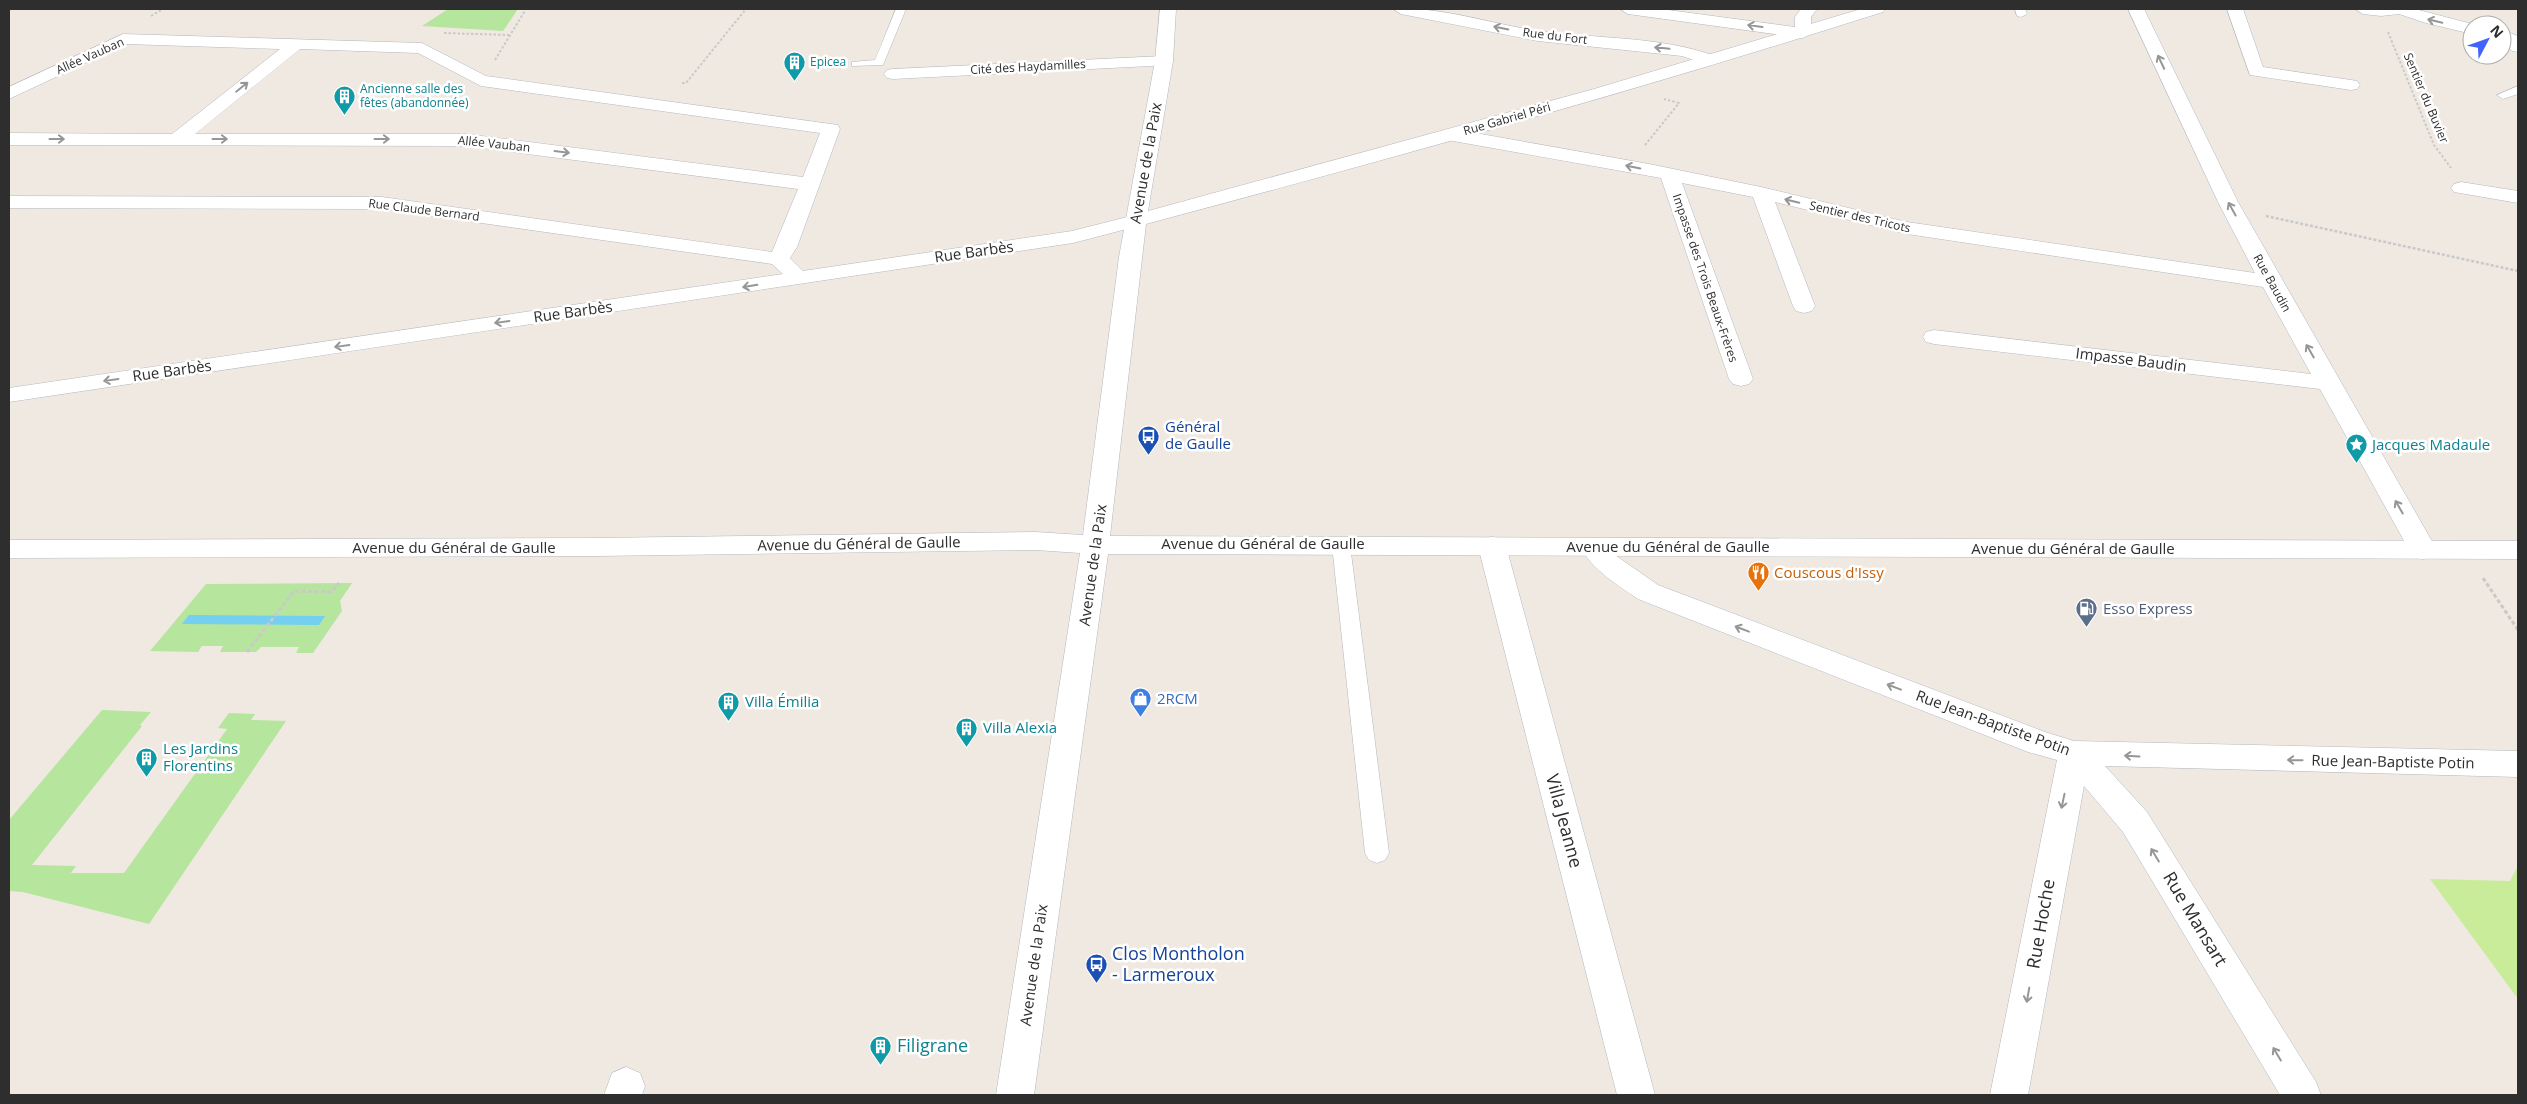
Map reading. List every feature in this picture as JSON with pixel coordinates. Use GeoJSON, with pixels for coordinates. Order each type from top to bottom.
{"type":"FeatureCollection","features":[{"type":"Feature","properties":{"kind":"street","name":"Avenue de la Paix"},"geometry":{"type":"LineString","coordinates":[[1015,1095],[1095,544],[1136,221],[1164,61],[1168,9]]}},
{"type":"Feature","properties":{"kind":"street","name":"Avenue de la Paix"},"geometry":{"type":"LineString","coordinates":[[1167,34],[1174,9]]}},
{"type":"Feature","properties":{"kind":"street","name":"Rue du Fort"},"geometry":{"type":"LineString","coordinates":[[1401,9],[1538,36],[1685,51],[1709,60]]}},
{"type":"Feature","properties":{"kind":"street"},"geometry":{"type":"LineString","coordinates":[[1628,9],[1803,33],[1803,17],[1809,9]]}},
{"type":"Feature","properties":{"kind":"street","name":"Rue Gabriel Péri"},"geometry":{"type":"LineString","coordinates":[[1136,221],[1453,134],[1803,33],[1877,9]]}},
{"type":"Feature","properties":{"kind":"street","name":"Rue Baudin"},"geometry":{"type":"LineString","coordinates":[[2136,9],[2210,168],[2271,282],[2423,550]]}},
{"type":"Feature","properties":{"kind":"street"},"geometry":{"type":"LineString","coordinates":[[2235,9],[2256,71],[2350,85]]}},
{"type":"Feature","properties":{"kind":"street"},"geometry":{"type":"LineString","coordinates":[[2363,9],[2381,11],[2400,9],[2432,20],[2462,27]]}},
{"type":"Feature","properties":{"kind":"street","name":"Allée Vauban"},"geometry":{"type":"LineString","coordinates":[[9,94],[123,39],[422,48],[481,81],[831,129],[808,184],[786,247],[778,259]]}},
{"type":"Feature","properties":{"kind":"street"},"geometry":{"type":"LineString","coordinates":[[177,139],[296,44]]}},
{"type":"Feature","properties":{"kind":"street","name":"Cité des Haydamilles"},"geometry":{"type":"LineString","coordinates":[[893,74],[1164,61]]}},
{"type":"Feature","properties":{"kind":"street","name":"Sentier des Tricots"},"geometry":{"type":"LineString","coordinates":[[1453,134],[1626,165],[1907,228],[2271,282]]}},
{"type":"Feature","properties":{"kind":"street","name":"Allée Vauban"},"geometry":{"type":"LineString","coordinates":[[9,139],[466,140],[808,184]]}},
{"type":"Feature","properties":{"kind":"street","name":"Impasse des Trois Beaux-Frères"},"geometry":{"type":"LineString","coordinates":[[1670,176],[1741,379]]}},
{"type":"Feature","properties":{"kind":"street"},"geometry":{"type":"LineString","coordinates":[[2462,188],[2518,197]]}},
{"type":"Feature","properties":{"kind":"street"},"geometry":{"type":"LineString","coordinates":[[1761,194],[1804,306]]}},
{"type":"Feature","properties":{"kind":"street","name":"Rue Claude Bernard"},"geometry":{"type":"LineString","coordinates":[[9,202],[382,202],[778,259]]}},
{"type":"Feature","properties":{"kind":"street","name":"Rue Barbès"},"geometry":{"type":"LineString","coordinates":[[9,395],[1073,238],[1136,221]]}},
{"type":"Feature","properties":{"kind":"street"},"geometry":{"type":"LineString","coordinates":[[778,259],[791,268],[798,279]]}},
{"type":"Feature","properties":{"kind":"street","name":"Impasse Baudin"},"geometry":{"type":"LineString","coordinates":[[1934,337],[2328,383]]}},
{"type":"Feature","properties":{"kind":"street"},"geometry":{"type":"LineString","coordinates":[[9,539],[81,550]]}},
{"type":"Feature","properties":{"kind":"street","name":"Avenue du Général de Gaulle"},"geometry":{"type":"LineString","coordinates":[[9,549],[1035,542],[1594,547],[2518,550]]}},
{"type":"Feature","properties":{"kind":"street","name":"Villa Jeanne"},"geometry":{"type":"LineString","coordinates":[[1492,546],[1636,1095]]}},
{"type":"Feature","properties":{"kind":"street","name":"Rue Jean-Baptiste Potin"},"geometry":{"type":"LineString","coordinates":[[1594,547],[1605,562],[1648,592],[2030,739],[2074,753],[2518,764]]}},
{"type":"Feature","properties":{"kind":"street","name":"Rue Hoche"},"geometry":{"type":"LineString","coordinates":[[2009,1095],[2074,753]]}},
{"type":"Feature","properties":{"kind":"street","name":"Rue Mansart"},"geometry":{"type":"LineString","coordinates":[[2074,753],[2135,822],[2302,1095]]}},
{"type":"Feature","properties":{"kind":"lane"},"geometry":{"type":"LineString","coordinates":[[856,64],[879,63],[901,9]]}},
{"type":"Feature","properties":{"kind":"lane"},"geometry":{"type":"LineString","coordinates":[[2503,94],[2518,90]]}},
{"type":"Feature","properties":{"kind":"lane"},"geometry":{"type":"LineString","coordinates":[[1341,545],[1378,853]]}},
{"type":"Feature","properties":{"kind":"path"},"geometry":{"type":"LineString","coordinates":[[492,64],[526,9]]}},
{"type":"Feature","properties":{"kind":"path"},"geometry":{"type":"LineString","coordinates":[[676,82],[686,83],[746,9]]}},
{"type":"Feature","properties":{"kind":"path","name":"Sentier du Buvier"},"geometry":{"type":"LineString","coordinates":[[2381,11],[2392,45],[2396,49],[2430,136],[2454,171],[2462,188]]}},
{"type":"Feature","properties":{"kind":"path"},"geometry":{"type":"LineString","coordinates":[[1615,87],[1679,103],[1660,129],[1626,165]]}},
{"type":"Feature","properties":{"kind":"path"},"geometry":{"type":"LineString","coordinates":[[2232,208],[2518,272]]}},
{"type":"Feature","properties":{"kind":"path"},"geometry":{"type":"LineString","coordinates":[[247,652],[294,591],[331,592],[339,583]]}},
{"type":"Feature","properties":{"kind":"path"},"geometry":{"type":"LineString","coordinates":[[2501,604],[2518,630]]}},
{"type":"Feature","properties":{"kind":"green space"},"geometry":{"type":"Polygon","coordinates":[[[448,9],[518,9],[503,31],[422,26],[448,9]]]}},
{"type":"Feature","properties":{"kind":"green space"},"geometry":{"type":"Polygon","coordinates":[[[352,583],[340,601],[342,611],[313,653],[296,653],[299,647],[261,647],[256,652],[220,652],[223,646],[202,646],[198,652],[150,651],[206,584],[352,583]]]}},
{"type":"Feature","properties":{"kind":"green space"},"geometry":{"type":"Polygon","coordinates":[[[102,710],[151,712],[32,865],[76,866],[71,873],[124,873],[227,729],[218,728],[229,713],[255,714],[251,720],[286,721],[149,924],[23,892],[9,891],[9,820],[102,710]]]}},
{"type":"Feature","properties":{"kind":"green space"},"geometry":{"type":"Polygon","coordinates":[[[2518,866],[2518,999],[2430,879],[2510,881],[2518,866]]]}},
{"type":"Feature","properties":{"kind":"water"},"geometry":{"type":"Polygon","coordinates":[[[189,615],[325,616],[319,625],[182,624],[189,615]]]}},
{"type":"Feature","properties":{"kind":"place","name":"Epicea"},"geometry":{"type":"Point","coordinates":[794,81]}},
{"type":"Feature","properties":{"kind":"place","name":"Ancienne salle des fêtes (abandonnée)"},"geometry":{"type":"Point","coordinates":[344,115]}},
{"type":"Feature","properties":{"kind":"place","name":"Général de Gaulle"},"geometry":{"type":"Point","coordinates":[1149,455]}},
{"type":"Feature","properties":{"kind":"place","name":"Jacques Madaule"},"geometry":{"type":"Point","coordinates":[2356,464]}},
{"type":"Feature","properties":{"kind":"place","name":"Couscous d'Issy"},"geometry":{"type":"Point","coordinates":[1758,592]}},
{"type":"Feature","properties":{"kind":"place","name":"Esso Express"},"geometry":{"type":"Point","coordinates":[2087,628]}},
{"type":"Feature","properties":{"kind":"place","name":"2RCM"},"geometry":{"type":"Point","coordinates":[1141,718]}},
{"type":"Feature","properties":{"kind":"place","name":"Villa Émilia"},"geometry":{"type":"Point","coordinates":[729,721]}},
{"type":"Feature","properties":{"kind":"place","name":"Villa Alexia"},"geometry":{"type":"Point","coordinates":[967,747]}},
{"type":"Feature","properties":{"kind":"place","name":"Les Jardins Florentins"},"geometry":{"type":"Point","coordinates":[147,777]}},
{"type":"Feature","properties":{"kind":"place","name":"Clos Montholon - Larmeroux"},"geometry":{"type":"Point","coordinates":[1096,983]}},
{"type":"Feature","properties":{"kind":"place","name":"Filigrane"},"geometry":{"type":"Point","coordinates":[881,1065]}}]}
